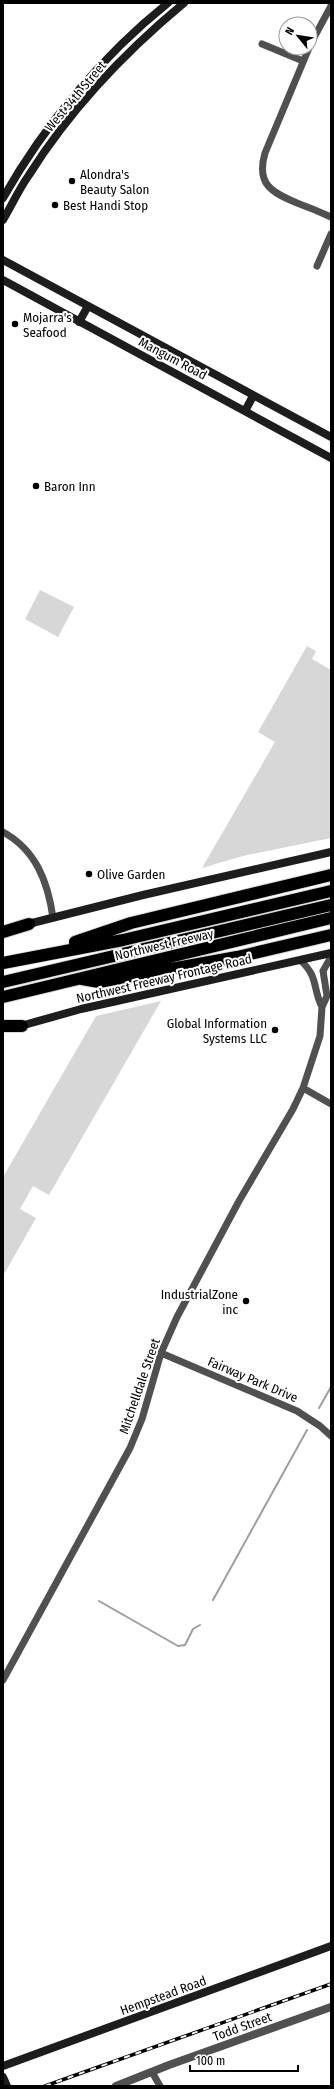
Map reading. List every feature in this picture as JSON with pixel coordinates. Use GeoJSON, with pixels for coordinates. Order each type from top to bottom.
{"type":"FeatureCollection","features":[{"type":"Feature","properties":{"kind":"highway"},"geometry":{"type":"LineString","coordinates":[[38,955],[131,923],[331,875]]}},
{"type":"Feature","properties":{"kind":"highway","name":"Northwest Freeway"},"geometry":{"type":"LineString","coordinates":[[3,963],[38,955],[123,940],[331,891]]}},
{"type":"Feature","properties":{"kind":"highway"},"geometry":{"type":"LineString","coordinates":[[3,982],[331,905]]}},
{"type":"Feature","properties":{"kind":"highway","name":"Northwest Freeway"},"geometry":{"type":"LineString","coordinates":[[3,997],[331,918]]}},
{"type":"Feature","properties":{"kind":"highway"},"geometry":{"type":"LineString","coordinates":[[3,932],[29,924]]}},
{"type":"Feature","properties":{"kind":"highway"},"geometry":{"type":"LineString","coordinates":[[78,978],[99,982],[245,955],[331,935]]}},
{"type":"Feature","properties":{"kind":"highway"},"geometry":{"type":"LineString","coordinates":[[3,1026],[22,1026]]}},
{"type":"Feature","properties":{"kind":"main road","name":"West 34th Street"},"geometry":{"type":"LineString","coordinates":[[3,198],[36,143],[130,35],[168,3]]}},
{"type":"Feature","properties":{"kind":"main road","name":"West 34th Street"},"geometry":{"type":"LineString","coordinates":[[3,220],[28,175],[73,114],[126,55],[154,28],[184,3]]}},
{"type":"Feature","properties":{"kind":"main road"},"geometry":{"type":"LineString","coordinates":[[36,143],[46,149]]}},
{"type":"Feature","properties":{"kind":"main road","name":"Mangum Road"},"geometry":{"type":"LineString","coordinates":[[3,260],[331,437]]}},
{"type":"Feature","properties":{"kind":"main road","name":"Mangum Road"},"geometry":{"type":"LineString","coordinates":[[3,280],[331,458]]}},
{"type":"Feature","properties":{"kind":"main road"},"geometry":{"type":"LineString","coordinates":[[79,322],[88,306]]}},
{"type":"Feature","properties":{"kind":"main road"},"geometry":{"type":"LineString","coordinates":[[245,411],[253,396]]}},
{"type":"Feature","properties":{"kind":"main road"},"geometry":{"type":"LineString","coordinates":[[29,924],[331,852]]}},
{"type":"Feature","properties":{"kind":"main road","name":"Northwest Freeway Frontage Road"},"geometry":{"type":"LineString","coordinates":[[3,1030],[81,1009],[331,953]]}},
{"type":"Feature","properties":{"kind":"main road","name":"Hempstead Road"},"geometry":{"type":"LineString","coordinates":[[3,2066],[331,1946]]}},
{"type":"Feature","properties":{"kind":"main road"},"geometry":{"type":"LineString","coordinates":[[3,2077],[7,2086]]}},
{"type":"Feature","properties":{"kind":"street"},"geometry":{"type":"LineString","coordinates":[[318,30],[331,6]]}},
{"type":"Feature","properties":{"kind":"street"},"geometry":{"type":"LineString","coordinates":[[262,44],[303,61]]}},
{"type":"Feature","properties":{"kind":"street"},"geometry":{"type":"LineString","coordinates":[[305,56],[263,159],[263,176],[265,183],[274,193],[331,217]]}},
{"type":"Feature","properties":{"kind":"street"},"geometry":{"type":"LineString","coordinates":[[317,266],[331,234]]}},
{"type":"Feature","properties":{"kind":"street"},"geometry":{"type":"LineString","coordinates":[[3,832],[24,846],[36,862],[43,875],[53,918]]}},
{"type":"Feature","properties":{"kind":"street","name":"Mitchelldale Street"},"geometry":{"type":"LineString","coordinates":[[3,1680],[130,1448],[142,1419],[160,1353],[177,1317],[239,1201],[293,1109],[303,1088],[320,1036],[322,1007],[327,996],[323,971],[331,957]]}},
{"type":"Feature","properties":{"kind":"street","name":"Mitchelldale Street"},"geometry":{"type":"LineString","coordinates":[[300,960],[311,970],[317,998],[322,1007]]}},
{"type":"Feature","properties":{"kind":"street"},"geometry":{"type":"LineString","coordinates":[[303,1088],[331,1104]]}},
{"type":"Feature","properties":{"kind":"street","name":"Fairway Park Drive"},"geometry":{"type":"LineString","coordinates":[[160,1353],[297,1411],[320,1426],[331,1436]]}},
{"type":"Feature","properties":{"kind":"street","name":"Todd Street"},"geometry":{"type":"LineString","coordinates":[[116,2086],[331,2007]]}},
{"type":"Feature","properties":{"kind":"street"},"geometry":{"type":"LineString","coordinates":[[152,2072],[160,2086]]}},
{"type":"Feature","properties":{"kind":"shaded area"},"geometry":{"type":"Polygon","coordinates":[[[40,590],[74,607],[58,637],[25,619],[40,590]]]}},
{"type":"Feature","properties":{"kind":"shaded area"},"geometry":{"type":"Polygon","coordinates":[[[307,646],[316,651],[312,659],[331,670],[331,838],[243,856],[202,868],[275,742],[258,732],[307,646]]]}},
{"type":"Feature","properties":{"kind":"shaded area"},"geometry":{"type":"Polygon","coordinates":[[[161,1001],[49,1195],[33,1186],[20,1209],[36,1218],[3,1276],[3,1177],[96,1016],[161,1001]]]}},
{"type":"Feature","properties":{"kind":"waterway"},"geometry":{"type":"LineString","coordinates":[[319,1408],[331,1387]]}},
{"type":"Feature","properties":{"kind":"waterway"},"geometry":{"type":"LineString","coordinates":[[213,1600],[307,1430]]}},
{"type":"Feature","properties":{"kind":"waterway"},"geometry":{"type":"LineString","coordinates":[[99,1601],[178,1646],[185,1645],[193,1629],[200,1625]]}},
{"type":"Feature","properties":{"kind":"railway"},"geometry":{"type":"LineString","coordinates":[[45,2086],[331,1984]]}},
{"type":"Feature","properties":{"kind":"place","name":"Alondra's Beauty Salon"},"geometry":{"type":"Point","coordinates":[72,181]}},
{"type":"Feature","properties":{"kind":"place","name":"Best Handi Stop"},"geometry":{"type":"Point","coordinates":[55,205]}},
{"type":"Feature","properties":{"kind":"place","name":"Mojarra's Seafood"},"geometry":{"type":"Point","coordinates":[15,324]}},
{"type":"Feature","properties":{"kind":"place","name":"Baron Inn"},"geometry":{"type":"Point","coordinates":[36,486]}},
{"type":"Feature","properties":{"kind":"place","name":"Olive Garden"},"geometry":{"type":"Point","coordinates":[89,874]}},
{"type":"Feature","properties":{"kind":"place","name":"Global Information Systems LLC"},"geometry":{"type":"Point","coordinates":[275,1030]}},
{"type":"Feature","properties":{"kind":"place","name":"IndustrialZone inc"},"geometry":{"type":"Point","coordinates":[246,1301]}}]}
